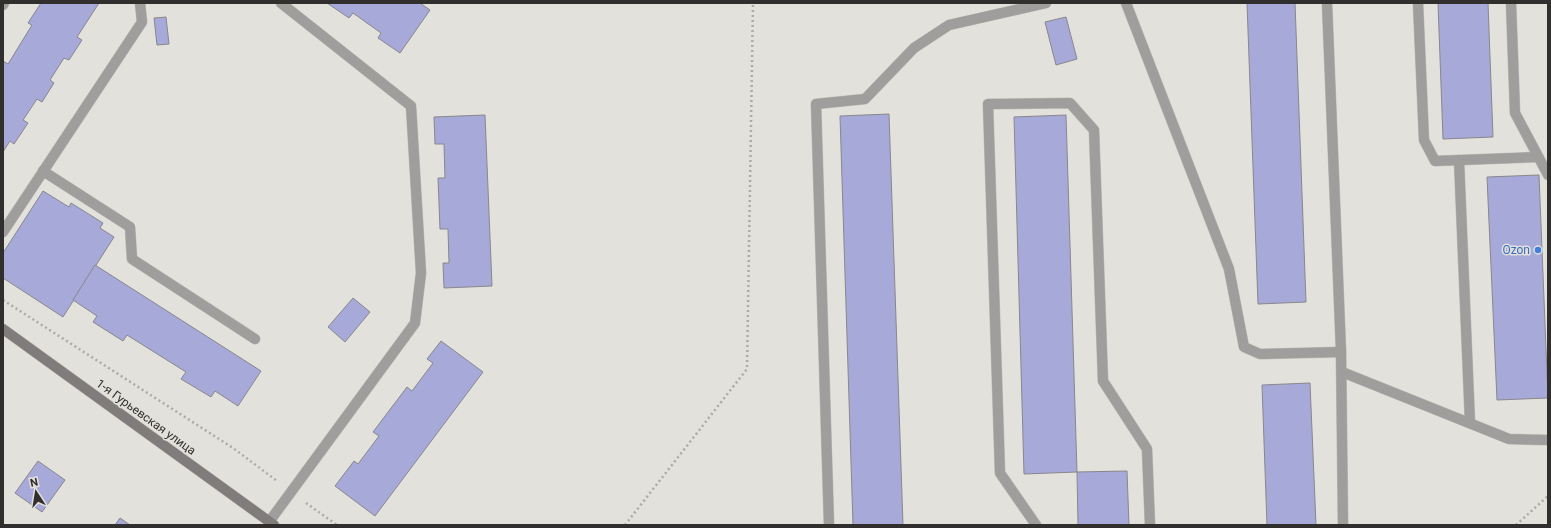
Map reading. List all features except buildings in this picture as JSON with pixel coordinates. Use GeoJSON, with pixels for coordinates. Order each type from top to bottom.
{"type":"FeatureCollection","features":[{"type":"Feature","properties":{"kind":"main road","name":"1-я Гурьевская улица"},"geometry":{"type":"LineString","coordinates":[[3,329],[272,524]]}},
{"type":"Feature","properties":{"kind":"lane"},"geometry":{"type":"LineString","coordinates":[[3,232],[142,22],[140,3]]}},
{"type":"Feature","properties":{"kind":"lane"},"geometry":{"type":"LineString","coordinates":[[272,524],[292,492],[415,323],[421,273],[411,106],[281,3]]}},
{"type":"Feature","properties":{"kind":"lane"},"geometry":{"type":"LineString","coordinates":[[829,525],[816,104],[865,99],[914,48],[949,25],[1046,3]]}},
{"type":"Feature","properties":{"kind":"lane"},"geometry":{"type":"LineString","coordinates":[[1126,3],[1229,269],[1244,347],[1260,354],[1341,352]]}},
{"type":"Feature","properties":{"kind":"lane"},"geometry":{"type":"LineString","coordinates":[[1327,3],[1342,372],[1343,525]]}},
{"type":"Feature","properties":{"kind":"lane"},"geometry":{"type":"LineString","coordinates":[[1418,3],[1424,140],[1435,161],[1538,157]]}},
{"type":"Feature","properties":{"kind":"lane"},"geometry":{"type":"LineString","coordinates":[[1511,3],[1515,113],[1548,175]]}},
{"type":"Feature","properties":{"kind":"lane"},"geometry":{"type":"LineString","coordinates":[[1036,525],[1000,473],[988,104],[1070,103],[1094,130],[1104,381],[1148,449],[1150,525]]}},
{"type":"Feature","properties":{"kind":"lane"},"geometry":{"type":"LineString","coordinates":[[1459,160],[1470,423]]}},
{"type":"Feature","properties":{"kind":"lane"},"geometry":{"type":"LineString","coordinates":[[43,171],[130,227],[132,259],[255,339]]}},
{"type":"Feature","properties":{"kind":"lane"},"geometry":{"type":"LineString","coordinates":[[1342,372],[1509,439],[1548,440]]}},
{"type":"Feature","properties":{"kind":"path"},"geometry":{"type":"LineString","coordinates":[[625,525],[748,370],[753,3]]}},
{"type":"Feature","properties":{"kind":"path"},"geometry":{"type":"LineString","coordinates":[[3,300],[233,448],[337,525]]}},
{"type":"Feature","properties":{"kind":"path"},"geometry":{"type":"LineString","coordinates":[[1516,525],[1548,496]]}},
{"type":"Feature","properties":{"kind":"place","name":"Ozon"},"geometry":{"type":"Point","coordinates":[1538,250]}}]}
